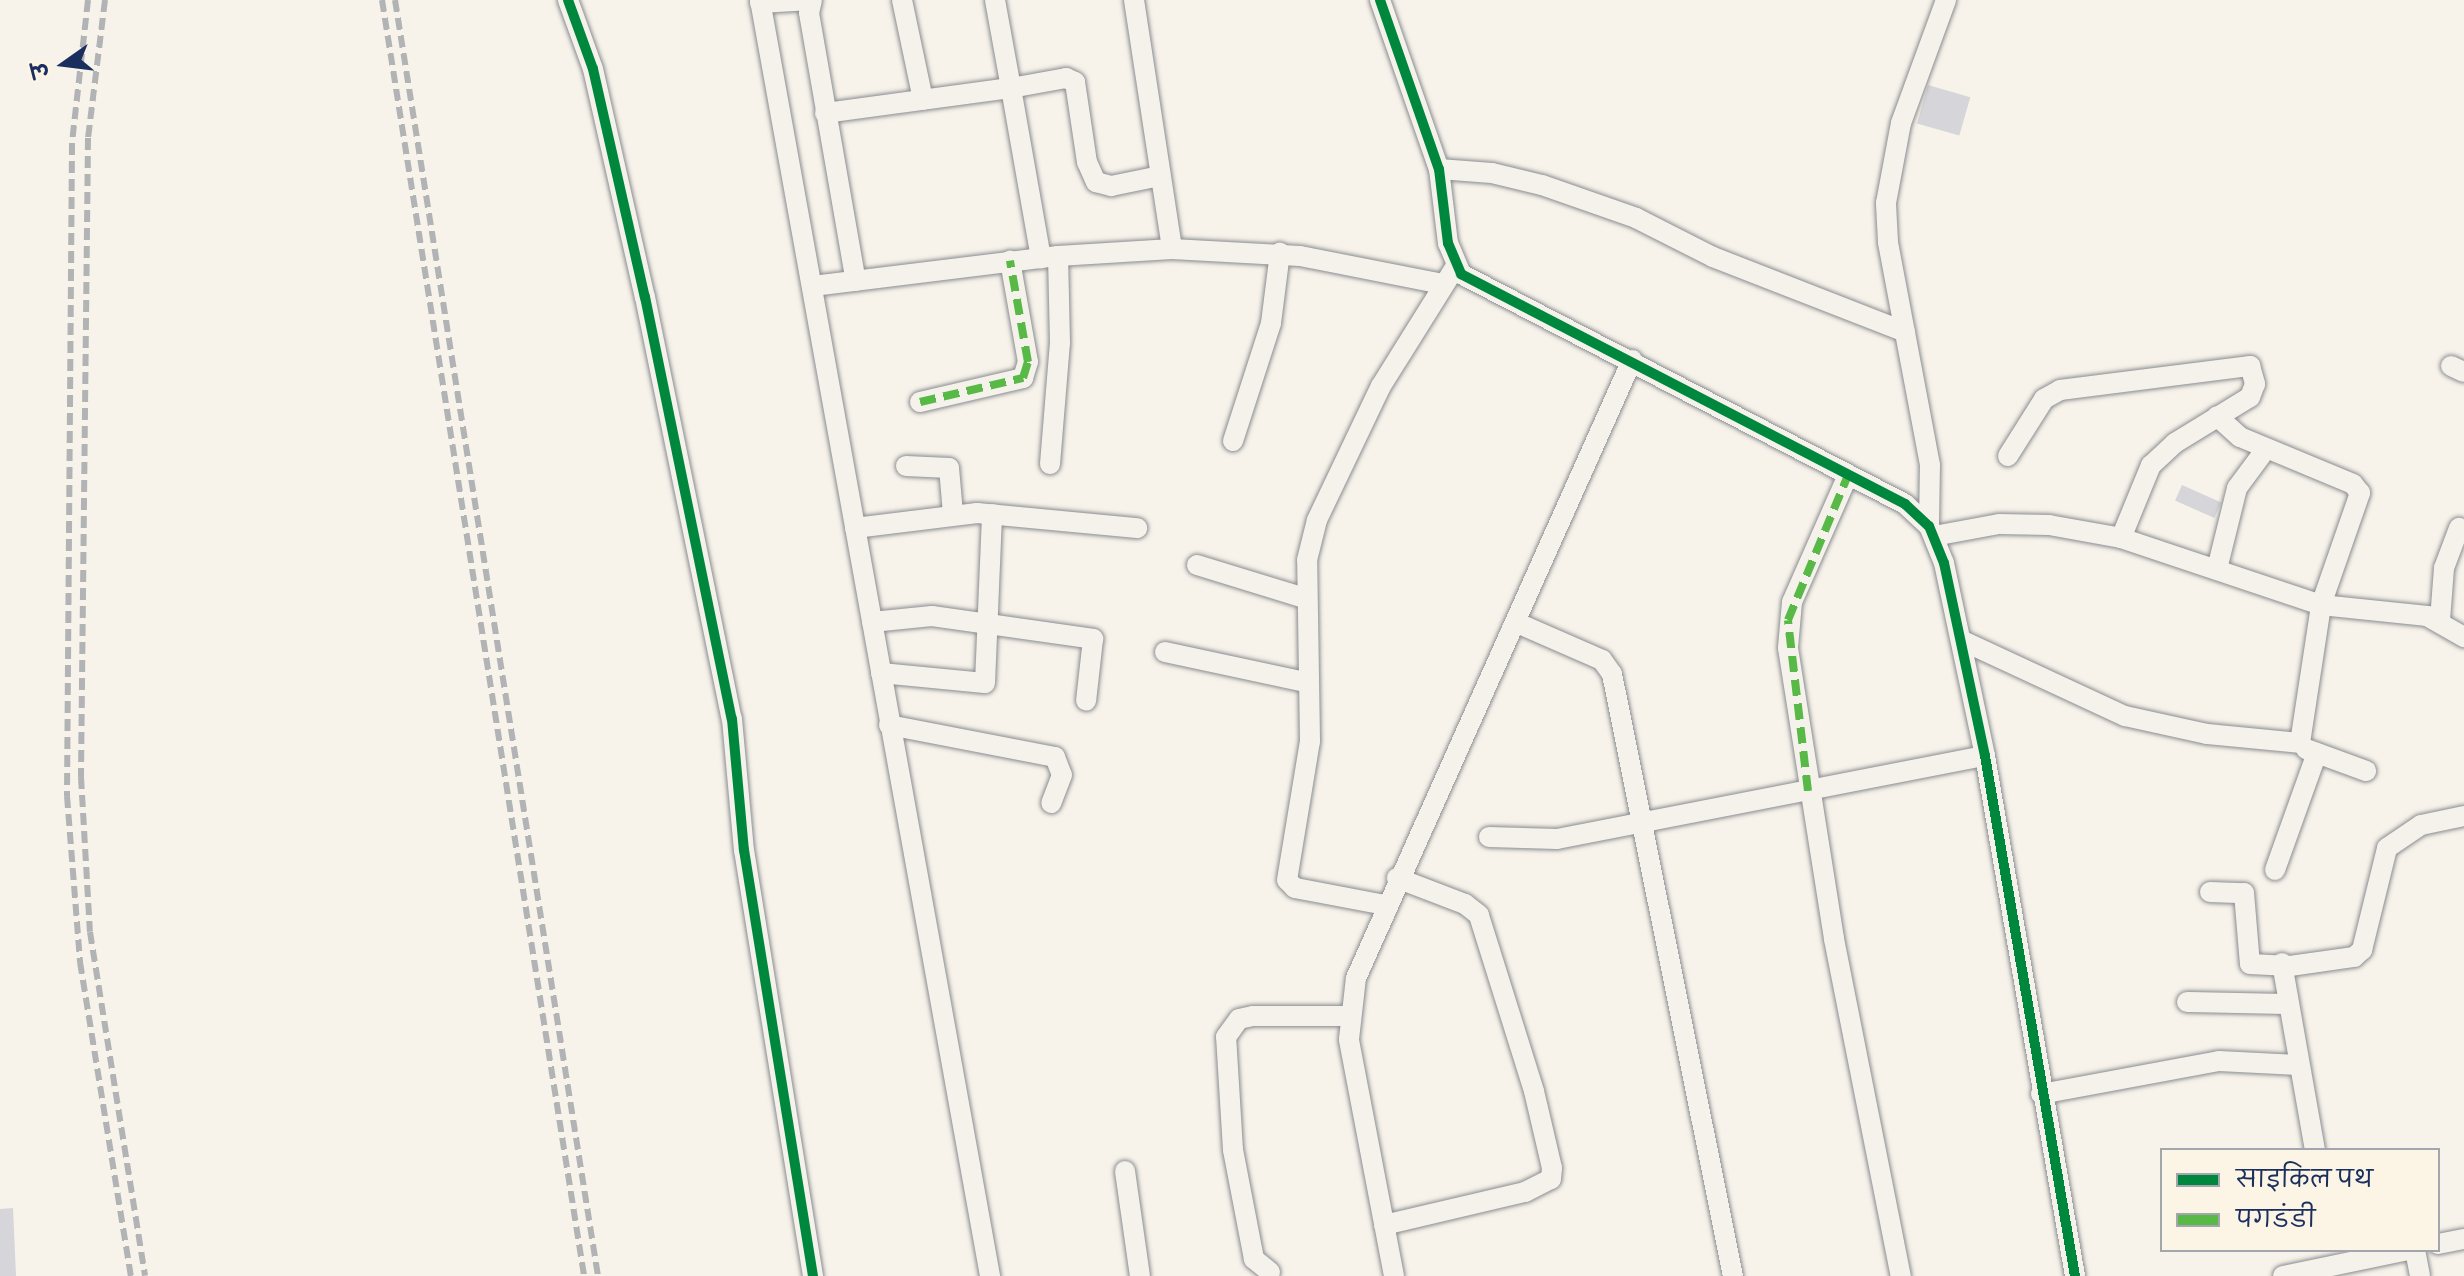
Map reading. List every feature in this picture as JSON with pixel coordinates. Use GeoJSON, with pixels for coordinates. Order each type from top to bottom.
{"type":"FeatureCollection","features":[{"type":"Feature","properties":{"kind":"street"},"geometry":{"type":"LineString","coordinates":[[568,0],[593,69],[732,719],[744,850],[813,1276]]}},
{"type":"Feature","properties":{"kind":"street"},"geometry":{"type":"LineString","coordinates":[[856,281],[825,113],[811,0],[760,2],[990,1276]]}},
{"type":"Feature","properties":{"kind":"street"},"geometry":{"type":"LineString","coordinates":[[902,0],[923,100]]}},
{"type":"Feature","properties":{"kind":"street"},"geometry":{"type":"LineString","coordinates":[[995,0],[1011,88],[1049,257],[1060,343],[1050,464]]}},
{"type":"Feature","properties":{"kind":"street"},"geometry":{"type":"LineString","coordinates":[[1134,0],[1172,249]]}},
{"type":"Feature","properties":{"kind":"street"},"geometry":{"type":"LineString","coordinates":[[1380,0],[1439,169],[1456,266],[1471,282],[1632,360],[1905,504],[1932,531]]}},
{"type":"Feature","properties":{"kind":"street"},"geometry":{"type":"LineString","coordinates":[[1946,0],[1901,123],[1886,203],[1905,332],[1930,465],[1932,531],[1961,640],[1985,756],[2041,1094],[2075,1276]]}},
{"type":"Feature","properties":{"kind":"street"},"geometry":{"type":"LineString","coordinates":[[825,113],[1071,79],[1096,182],[1111,186],[1160,176]]}},
{"type":"Feature","properties":{"kind":"street"},"geometry":{"type":"LineString","coordinates":[[1439,169],[1492,173],[1569,194],[1905,332]]}},
{"type":"Feature","properties":{"kind":"street"},"geometry":{"type":"LineString","coordinates":[[813,286],[1010,261],[1172,249],[1280,253],[1443,284]]}},
{"type":"Feature","properties":{"kind":"street"},"geometry":{"type":"LineString","coordinates":[[1233,441],[1271,323],[1280,253]]}},
{"type":"Feature","properties":{"kind":"street"},"geometry":{"type":"LineString","coordinates":[[920,402],[1023,378],[1028,362],[1010,261]]}},
{"type":"Feature","properties":{"kind":"street"},"geometry":{"type":"LineString","coordinates":[[1385,905],[1295,888],[1287,880],[1310,741],[1304,598],[1310,541],[1340,467],[1381,386],[1456,266]]}},
{"type":"Feature","properties":{"kind":"street"},"geometry":{"type":"LineString","coordinates":[[1394,1276],[1349,1016],[1356,978],[1397,878],[1632,360]]}},
{"type":"Feature","properties":{"kind":"street"},"geometry":{"type":"LineString","coordinates":[[2008,456],[2044,399],[2060,390],[2250,366],[2253,393],[2151,465],[2121,538]]}},
{"type":"Feature","properties":{"kind":"street"},"geometry":{"type":"LineString","coordinates":[[2217,416],[2240,437],[2353,484],[2360,493],[2321,605],[2297,745]]}},
{"type":"Feature","properties":{"kind":"street"},"geometry":{"type":"LineString","coordinates":[[2217,569],[2237,488],[2266,449]]}},
{"type":"Feature","properties":{"kind":"street"},"geometry":{"type":"LineString","coordinates":[[906,466],[949,468],[953,514]]}},
{"type":"Feature","properties":{"kind":"street"},"geometry":{"type":"LineString","coordinates":[[1848,475],[1788,620],[1808,791],[1901,1276]]}},
{"type":"Feature","properties":{"kind":"street"},"geometry":{"type":"LineString","coordinates":[[855,528],[953,514],[992,514],[1137,528]]}},
{"type":"Feature","properties":{"kind":"street"},"geometry":{"type":"LineString","coordinates":[[881,673],[985,683],[992,514]]}},
{"type":"Feature","properties":{"kind":"street"},"geometry":{"type":"LineString","coordinates":[[1932,531],[1999,524],[2049,525],[2121,538],[2321,605],[2408,611],[2440,620],[2464,637]]}},
{"type":"Feature","properties":{"kind":"street"},"geometry":{"type":"LineString","coordinates":[[2440,620],[2444,568],[2459,528]]}},
{"type":"Feature","properties":{"kind":"street"},"geometry":{"type":"LineString","coordinates":[[1197,565],[1304,598]]}},
{"type":"Feature","properties":{"kind":"street"},"geometry":{"type":"LineString","coordinates":[[872,622],[916,616],[1093,639],[1086,701]]}},
{"type":"Feature","properties":{"kind":"street"},"geometry":{"type":"LineString","coordinates":[[1515,622],[1602,660],[1612,674],[1733,1276]]}},
{"type":"Feature","properties":{"kind":"street"},"geometry":{"type":"LineString","coordinates":[[1961,640],[2125,716],[2207,734],[2297,745],[2366,771]]}},
{"type":"Feature","properties":{"kind":"street"},"geometry":{"type":"LineString","coordinates":[[1165,652],[1309,683]]}},
{"type":"Feature","properties":{"kind":"street"},"geometry":{"type":"LineString","coordinates":[[889,725],[1055,757],[1062,775],[1051,803]]}},
{"type":"Feature","properties":{"kind":"street"},"geometry":{"type":"LineString","coordinates":[[2275,870],[2317,753]]}},
{"type":"Feature","properties":{"kind":"street"},"geometry":{"type":"LineString","coordinates":[[1489,837],[1557,839],[1985,756]]}},
{"type":"Feature","properties":{"kind":"street"},"geometry":{"type":"LineString","coordinates":[[2210,892],[2244,893],[2248,962],[2305,965],[2358,954],[2387,848],[2407,831],[2464,816]]}},
{"type":"Feature","properties":{"kind":"street"},"geometry":{"type":"LineString","coordinates":[[1384,1225],[1525,1192],[1551,1179],[1552,1168],[1530,1077],[1479,915],[1465,904],[1397,878]]}},
{"type":"Feature","properties":{"kind":"street"},"geometry":{"type":"LineString","coordinates":[[2282,963],[2315,1148]]}},
{"type":"Feature","properties":{"kind":"street"},"geometry":{"type":"LineString","coordinates":[[2187,1002],[2288,1004]]}},
{"type":"Feature","properties":{"kind":"street"},"geometry":{"type":"LineString","coordinates":[[1270,1272],[1254,1259],[1233,1150],[1226,1037],[1239,1019],[1253,1016],[1349,1016]]}},
{"type":"Feature","properties":{"kind":"street"},"geometry":{"type":"LineString","coordinates":[[2041,1094],[2219,1061],[2298,1065]]}},
{"type":"Feature","properties":{"kind":"street"},"geometry":{"type":"LineString","coordinates":[[1125,1171],[1140,1276]]}},
{"type":"Feature","properties":{"kind":"street"},"geometry":{"type":"LineString","coordinates":[[2440,1244],[2464,1239]]}},
{"type":"Feature","properties":{"kind":"street"},"geometry":{"type":"LineString","coordinates":[[2283,1276],[2398,1252]]}},
{"type":"Feature","properties":{"kind":"street"},"geometry":{"type":"LineString","coordinates":[[2415,1252],[2420,1276]]}},
{"type":"Feature","properties":{"kind":"building"},"geometry":{"type":"Polygon","coordinates":[[[1928,85],[1970,97],[1959,136],[1917,123],[1928,85]]]}},
{"type":"Feature","properties":{"kind":"building"},"geometry":{"type":"Polygon","coordinates":[[[2182,485],[2221,502],[2214,518],[2175,501],[2182,485]]]}},
{"type":"Feature","properties":{"kind":"building"},"geometry":{"type":"Polygon","coordinates":[[[13,1208],[16,1276],[0,1276],[0,1209],[13,1208]]]}},
{"type":"Feature","properties":{"kind":"railway"},"geometry":{"type":"LineString","coordinates":[[88,0],[72,143],[67,796],[80,962],[131,1276]]}},
{"type":"Feature","properties":{"kind":"railway"},"geometry":{"type":"LineString","coordinates":[[105,0],[88,138],[81,777],[90,932],[145,1276]]}},
{"type":"Feature","properties":{"kind":"railway"},"geometry":{"type":"LineString","coordinates":[[382,0],[584,1276]]}},
{"type":"Feature","properties":{"kind":"railway"},"geometry":{"type":"LineString","coordinates":[[395,0],[598,1276]]}},
{"type":"Feature","properties":{"kind":"marked path"},"geometry":{"type":"LineString","coordinates":[[920,402],[1023,378],[1028,362],[1010,261]]}},
{"type":"Feature","properties":{"kind":"marked path"},"geometry":{"type":"LineString","coordinates":[[1808,791],[1788,620],[1848,475]]}},
{"type":"Feature","properties":{"kind":"cycle path"},"geometry":{"type":"LineString","coordinates":[[568,0],[593,69],[645,297],[732,719],[744,850],[813,1276]]}},
{"type":"Feature","properties":{"kind":"cycle path"},"geometry":{"type":"LineString","coordinates":[[1380,0],[1439,169],[1448,243],[1461,274],[1905,504],[1929,526],[1944,563],[1985,756],[2075,1276]]}}]}
